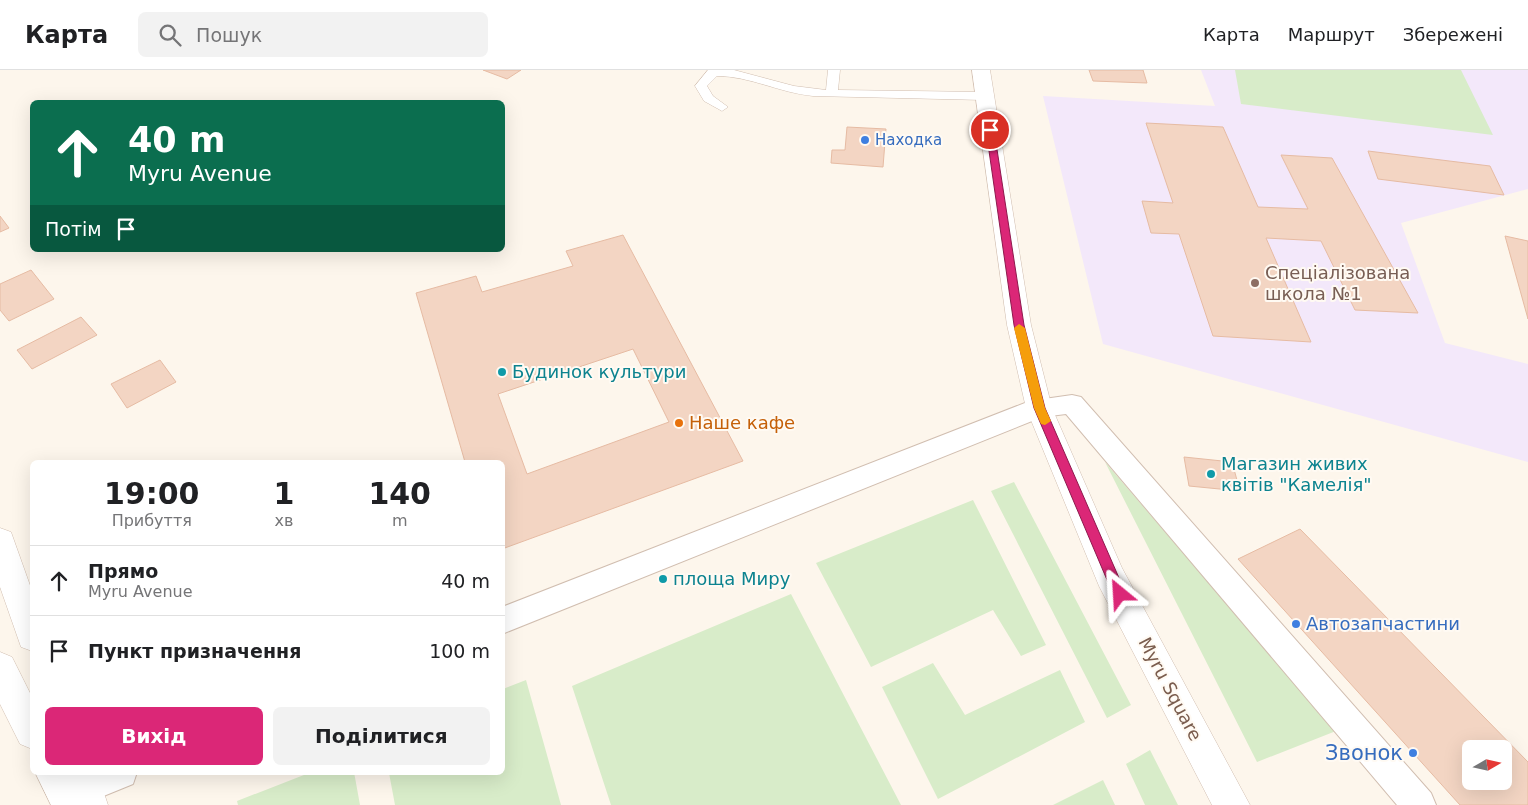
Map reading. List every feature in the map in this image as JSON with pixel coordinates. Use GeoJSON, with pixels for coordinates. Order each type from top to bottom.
{"type":"FeatureCollection","features":[{"type":"Feature","properties":{"kind":"street","name":"Myru Square"},"geometry":{"type":"LineString","coordinates":[[981,70],[1019,325],[1039,408],[1110,576],[1232,805]]}},
{"type":"Feature","properties":{"kind":"street"},"geometry":{"type":"LineString","coordinates":[[505,620],[1039,408],[1072,404],[1419,805]]}},
{"type":"Feature","properties":{"kind":"street"},"geometry":{"type":"LineString","coordinates":[[0,541],[30,630]]}},
{"type":"Feature","properties":{"kind":"street"},"geometry":{"type":"LineString","coordinates":[[0,668],[30,728]]}},
{"type":"Feature","properties":{"kind":"street"},"geometry":{"type":"LineString","coordinates":[[57,775],[81,793],[115,775]]}},
{"type":"Feature","properties":{"kind":"lane"},"geometry":{"type":"LineString","coordinates":[[832,94],[834,70]]}},
{"type":"Feature","properties":{"kind":"lane"},"geometry":{"type":"LineString","coordinates":[[722,107],[708,98],[701,86],[706,78],[714,72],[748,75],[761,81],[794,90],[832,94],[984,96]]}},
{"type":"Feature","properties":{"kind":"shaded area","name":"Спеціалізована школа №1"},"geometry":{"type":"Polygon","coordinates":[[[1201,70],[1528,70],[1528,189],[1401,223],[1445,343],[1528,364],[1528,462],[1103,344],[1043,96],[1215,106],[1201,70]]]}},
{"type":"Feature","properties":{"kind":"green space"},"geometry":{"type":"Polygon","coordinates":[[[1235,70],[1461,70],[1493,135],[1241,104],[1235,70]]]}},
{"type":"Feature","properties":{"kind":"green space"},"geometry":{"type":"Polygon","coordinates":[[[1105,462],[1336,731],[1257,762],[1105,462]]]}},
{"type":"Feature","properties":{"kind":"green space"},"geometry":{"type":"Polygon","coordinates":[[[1014,482],[1131,705],[1107,718],[991,491],[1014,482]]]}},
{"type":"Feature","properties":{"kind":"green space"},"geometry":{"type":"Polygon","coordinates":[[[973,500],[1046,645],[1021,656],[993,610],[871,667],[816,563],[973,500]]]}},
{"type":"Feature","properties":{"kind":"green space"},"geometry":{"type":"Polygon","coordinates":[[[791,594],[901,805],[611,805],[572,686],[791,594]]]}},
{"type":"Feature","properties":{"kind":"green space"},"geometry":{"type":"Polygon","coordinates":[[[933,663],[965,715],[1060,670],[1085,722],[938,799],[882,687],[933,663]]]}},
{"type":"Feature","properties":{"kind":"green space"},"geometry":{"type":"Polygon","coordinates":[[[526,680],[561,805],[395,805],[389,775],[505,775],[505,688],[526,680]]]}},
{"type":"Feature","properties":{"kind":"green space"},"geometry":{"type":"Polygon","coordinates":[[[1150,750],[1178,805],[1145,805],[1126,764],[1150,750]]]}},
{"type":"Feature","properties":{"kind":"green space"},"geometry":{"type":"Polygon","coordinates":[[[304,775],[355,775],[360,805],[238,805],[237,801],[304,775]]]}},
{"type":"Feature","properties":{"kind":"green space"},"geometry":{"type":"Polygon","coordinates":[[[1103,780],[1115,805],[1053,805],[1103,780]]]}},
{"type":"Feature","properties":{"kind":"building"},"geometry":{"type":"Polygon","coordinates":[[[483,70],[521,70],[507,79],[483,70]]]}},
{"type":"Feature","properties":{"kind":"building"},"geometry":{"type":"Polygon","coordinates":[[[1089,70],[1143,70],[1147,83],[1093,81],[1089,70]]]}},
{"type":"Feature","properties":{"kind":"building"},"geometry":{"type":"Polygon","coordinates":[[[1146,123],[1223,127],[1258,207],[1308,209],[1281,155],[1332,158],[1418,313],[1355,310],[1321,241],[1266,238],[1311,342],[1213,336],[1179,234],[1151,233],[1142,201],[1173,203],[1146,123]]]}},
{"type":"Feature","properties":{"kind":"building","name":"Находка"},"geometry":{"type":"Polygon","coordinates":[[[847,127],[886,129],[883,167],[831,163],[832,150],[845,150],[847,127]]]}},
{"type":"Feature","properties":{"kind":"building"},"geometry":{"type":"Polygon","coordinates":[[[1368,151],[1490,166],[1504,195],[1378,179],[1368,151]]]}},
{"type":"Feature","properties":{"kind":"building"},"geometry":{"type":"Polygon","coordinates":[[[0,216],[9,228],[0,232],[0,216]]]}},
{"type":"Feature","properties":{"kind":"building","name":"Будинок культури"},"geometry":{"type":"Polygon","coordinates":[[[623,235],[743,461],[505,548],[505,460],[464,460],[416,293],[476,276],[482,292],[573,266],[566,251],[623,235]],[[633,349],[498,394],[527,474],[669,422],[633,349]]]}},
{"type":"Feature","properties":{"kind":"building"},"geometry":{"type":"Polygon","coordinates":[[[1505,236],[1528,241],[1528,319],[1505,236]]]}},
{"type":"Feature","properties":{"kind":"building"},"geometry":{"type":"Polygon","coordinates":[[[31,270],[54,299],[9,321],[0,310],[0,284],[31,270]]]}},
{"type":"Feature","properties":{"kind":"building"},"geometry":{"type":"Polygon","coordinates":[[[81,317],[97,335],[32,369],[17,350],[81,317]]]}},
{"type":"Feature","properties":{"kind":"building"},"geometry":{"type":"Polygon","coordinates":[[[160,360],[176,382],[127,408],[111,384],[160,360]]]}},
{"type":"Feature","properties":{"kind":"building","name":"Магазин живих квітів \"Камелія\""},"geometry":{"type":"Polygon","coordinates":[[[1184,457],[1232,462],[1240,491],[1189,486],[1184,457]]]}},
{"type":"Feature","properties":{"kind":"building"},"geometry":{"type":"Polygon","coordinates":[[[1300,529],[1506,740],[1462,740],[1462,790],[1512,790],[1512,746],[1528,762],[1528,805],[1460,805],[1238,559],[1300,529]]]}},
{"type":"Feature","properties":{"kind":"slow traffic"},"geometry":{"type":"LineString","coordinates":[[1019,328],[1039,408],[1045,421]]}},
{"type":"Feature","properties":{"kind":"place","name":"Находка"},"geometry":{"type":"Point","coordinates":[865,140]}},
{"type":"Feature","properties":{"kind":"place","name":"Спеціалізована школа №1"},"geometry":{"type":"Point","coordinates":[1255,283]}},
{"type":"Feature","properties":{"kind":"place","name":"Будинок культури"},"geometry":{"type":"Point","coordinates":[502,372]}},
{"type":"Feature","properties":{"kind":"place","name":"Наше кафе"},"geometry":{"type":"Point","coordinates":[679,423]}},
{"type":"Feature","properties":{"kind":"place","name":"Магазин живих квітів \"Камелія\""},"geometry":{"type":"Point","coordinates":[1211,474]}},
{"type":"Feature","properties":{"kind":"place","name":"площа Миру"},"geometry":{"type":"Point","coordinates":[663,579]}},
{"type":"Feature","properties":{"kind":"place","name":"Автозапчастини"},"geometry":{"type":"Point","coordinates":[1296,624]}},
{"type":"Feature","properties":{"kind":"place","name":"Звонок"},"geometry":{"type":"Point","coordinates":[1413,753]}},
{"type":"Feature","properties":{"kind":"route"},"geometry":{"type":"LineString","coordinates":[[990,130],[1019,325],[1039,408],[1110,576],[1120,594]]}}]}
